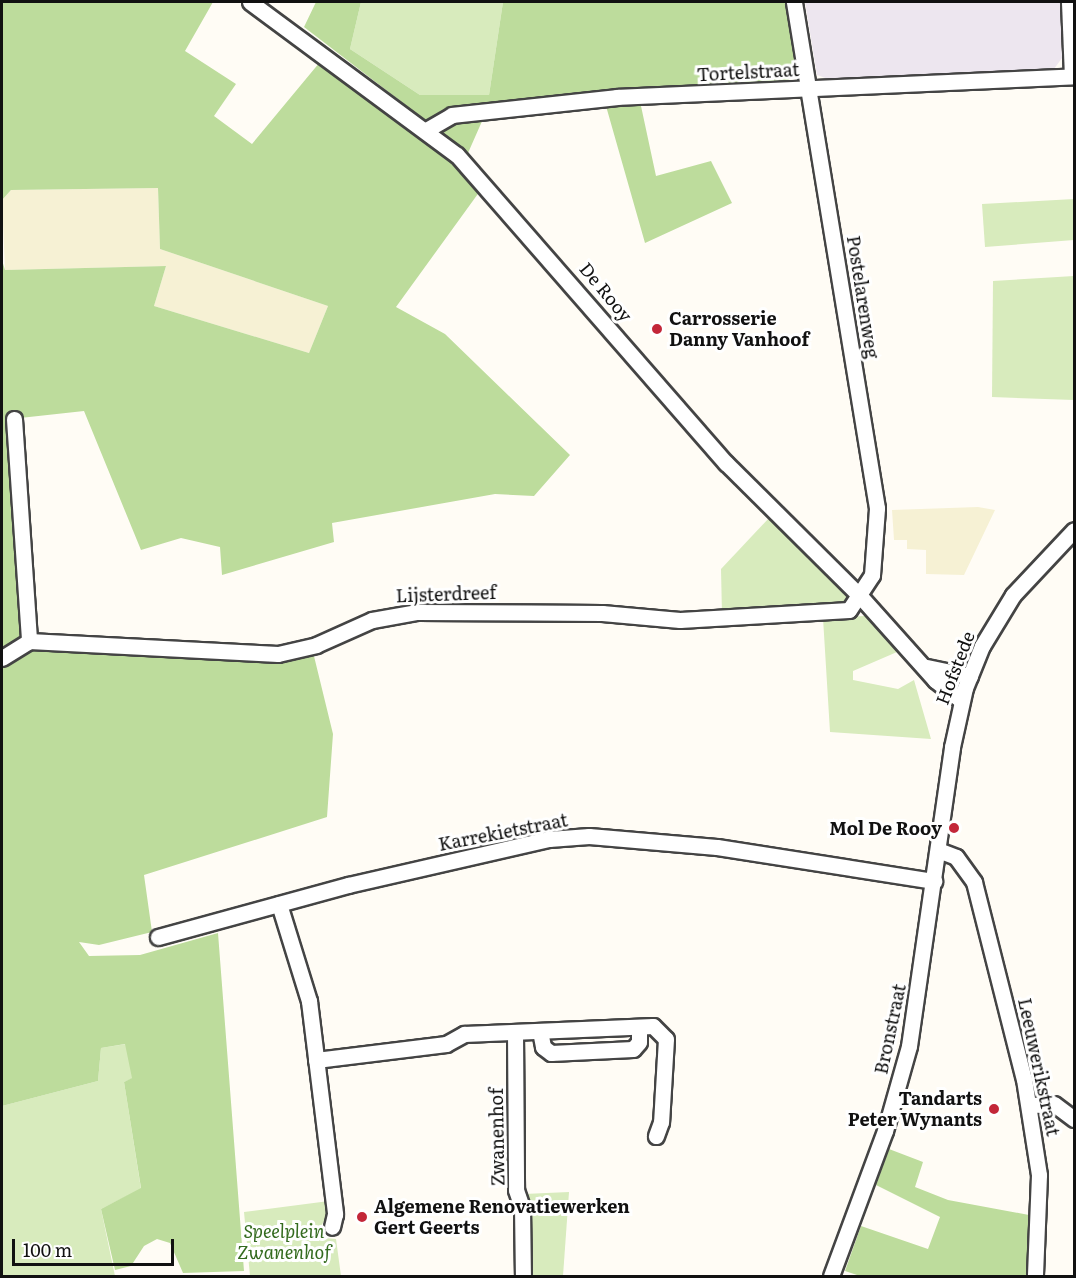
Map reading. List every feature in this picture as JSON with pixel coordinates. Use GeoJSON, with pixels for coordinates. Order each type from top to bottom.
{"type":"FeatureCollection","features":[{"type":"Feature","properties":{"kind":"street","name":"De Rooy"},"geometry":{"type":"LineString","coordinates":[[250,2],[428,129],[509,210],[726,463],[861,596],[927,667],[935,680],[961,700]]}},
{"type":"Feature","properties":{"kind":"street","name":"Postelarenweg"},"geometry":{"type":"LineString","coordinates":[[794,2],[877,508],[872,575],[861,596]]}},
{"type":"Feature","properties":{"kind":"street"},"geometry":{"type":"LineString","coordinates":[[1069,2],[1073,76]]}},
{"type":"Feature","properties":{"kind":"street","name":"Tortelstraat"},"geometry":{"type":"LineString","coordinates":[[428,129],[452,115],[531,105],[809,88],[1073,76]]}},
{"type":"Feature","properties":{"kind":"street"},"geometry":{"type":"LineString","coordinates":[[2,658],[29,642],[14,419]]}},
{"type":"Feature","properties":{"kind":"street","name":"Hofstede"},"geometry":{"type":"LineString","coordinates":[[938,850],[961,700],[969,676],[1013,595],[1074,530]]}},
{"type":"Feature","properties":{"kind":"street","name":"Lijsterdreef"},"geometry":{"type":"LineString","coordinates":[[29,642],[278,654],[396,613],[602,614],[712,620],[849,610],[861,596]]}},
{"type":"Feature","properties":{"kind":"street"},"geometry":{"type":"LineString","coordinates":[[927,667],[969,676]]}},
{"type":"Feature","properties":{"kind":"street","name":"Karrekietstraat"},"geometry":{"type":"LineString","coordinates":[[158,937],[279,904],[540,842],[589,836],[717,848],[934,874]]}},
{"type":"Feature","properties":{"kind":"street","name":"Leeuwerikstraat"},"geometry":{"type":"LineString","coordinates":[[938,850],[956,856],[967,871],[982,908],[1030,1105],[1039,1175],[1035,1276]]}},
{"type":"Feature","properties":{"kind":"street","name":"Bronstraat"},"geometry":{"type":"LineString","coordinates":[[831,1276],[902,1075],[938,850]]}},
{"type":"Feature","properties":{"kind":"street"},"geometry":{"type":"LineString","coordinates":[[934,874],[967,871]]}},
{"type":"Feature","properties":{"kind":"street"},"geometry":{"type":"LineString","coordinates":[[279,904],[309,1002],[335,1214],[332,1227]]}},
{"type":"Feature","properties":{"kind":"street"},"geometry":{"type":"LineString","coordinates":[[316,1060],[446,1044],[464,1034],[639,1027],[662,1030],[666,1039],[661,1122],[656,1136]]}},
{"type":"Feature","properties":{"kind":"street"},"geometry":{"type":"LineString","coordinates":[[540,1031],[546,1051],[563,1052],[633,1049],[639,1042],[639,1027]]}},
{"type":"Feature","properties":{"kind":"street","name":"Zwanenhof"},"geometry":{"type":"LineString","coordinates":[[515,1032],[516,1190],[522,1207],[523,1276]]}},
{"type":"Feature","properties":{"kind":"street"},"geometry":{"type":"LineString","coordinates":[[1030,1105],[1054,1104],[1074,1119]]}},
{"type":"Feature","properties":{"kind":"shaded area"},"geometry":{"type":"Polygon","coordinates":[[[805,2],[1060,2],[1062,58],[1054,69],[831,80],[817,75],[805,2]]]}},
{"type":"Feature","properties":{"kind":"shaded area"},"geometry":{"type":"Polygon","coordinates":[[[158,188],[160,249],[328,306],[309,353],[154,306],[166,266],[5,270],[2,200],[11,190],[158,188]]]}},
{"type":"Feature","properties":{"kind":"shaded area"},"geometry":{"type":"Polygon","coordinates":[[[978,507],[995,510],[964,575],[926,574],[926,550],[907,549],[907,540],[894,540],[892,510],[978,507]]]}},
{"type":"Feature","properties":{"kind":"green space"},"geometry":{"type":"Polygon","coordinates":[[[2,2],[213,2],[185,51],[236,84],[214,116],[252,144],[320,62],[443,153],[480,191],[396,307],[445,334],[570,455],[534,496],[495,494],[332,523],[334,542],[222,575],[220,547],[181,538],[141,550],[84,411],[20,418],[24,626],[18,639],[2,652],[2,260],[5,270],[166,266],[154,306],[309,353],[328,306],[160,249],[158,188],[11,190],[2,200],[2,2]]]}},
{"type":"Feature","properties":{"kind":"green space"},"geometry":{"type":"Polygon","coordinates":[[[316,2],[361,2],[350,49],[420,95],[489,95],[503,2],[786,2],[796,72],[785,83],[638,92],[656,176],[711,161],[732,203],[645,243],[602,92],[483,119],[468,153],[304,27],[316,2]]]}},
{"type":"Feature","properties":{"kind":"green space"},"geometry":{"type":"Polygon","coordinates":[[[361,2],[503,2],[489,95],[420,95],[350,49],[361,2]]]}},
{"type":"Feature","properties":{"kind":"green space"},"geometry":{"type":"Polygon","coordinates":[[[1074,199],[1074,240],[985,247],[982,204],[1074,199]]]}},
{"type":"Feature","properties":{"kind":"green space"},"geometry":{"type":"Polygon","coordinates":[[[1074,276],[1074,400],[992,397],[993,281],[1074,276]]]}},
{"type":"Feature","properties":{"kind":"green space"},"geometry":{"type":"Polygon","coordinates":[[[769,518],[849,598],[843,605],[722,615],[721,569],[769,518]]]}},
{"type":"Feature","properties":{"kind":"green space"},"geometry":{"type":"Polygon","coordinates":[[[865,616],[897,652],[853,671],[853,680],[898,689],[914,680],[931,739],[830,732],[823,618],[865,616]]]}},
{"type":"Feature","properties":{"kind":"green space"},"geometry":{"type":"Polygon","coordinates":[[[26,649],[280,660],[313,652],[333,734],[327,817],[144,875],[152,932],[99,945],[79,942],[89,956],[140,955],[218,933],[244,1271],[183,1273],[170,1243],[157,1239],[144,1246],[131,1266],[115,1270],[101,1209],[141,1188],[124,1082],[132,1078],[125,1044],[101,1048],[98,1081],[2,1106],[2,668],[26,649]]]}},
{"type":"Feature","properties":{"kind":"green space"},"geometry":{"type":"Polygon","coordinates":[[[126,1044],[133,1078],[124,1082],[141,1189],[101,1209],[115,1276],[2,1276],[2,1106],[98,1081],[101,1048],[126,1044]]]}},
{"type":"Feature","properties":{"kind":"green space"},"geometry":{"type":"Polygon","coordinates":[[[889,1149],[923,1162],[915,1187],[948,1200],[1029,1215],[1027,1276],[860,1276],[845,1271],[861,1226],[928,1249],[940,1217],[876,1185],[889,1149]]]}},
{"type":"Feature","properties":{"kind":"green space"},"geometry":{"type":"Polygon","coordinates":[[[569,1192],[563,1276],[528,1276],[524,1194],[569,1192]]]}},
{"type":"Feature","properties":{"kind":"green space","name":"Speelplein Zwanenhof"},"geometry":{"type":"Polygon","coordinates":[[[329,1201],[328,1216],[320,1227],[325,1238],[336,1239],[341,1276],[250,1276],[244,1212],[329,1201]]]}},
{"type":"Feature","properties":{"kind":"place","name":"Carrosserie Danny Vanhoof"},"geometry":{"type":"Point","coordinates":[657,329]}},
{"type":"Feature","properties":{"kind":"place","name":"Mol De Rooy"},"geometry":{"type":"Point","coordinates":[954,828]}},
{"type":"Feature","properties":{"kind":"place","name":"Tandarts Peter Wynants"},"geometry":{"type":"Point","coordinates":[994,1109]}},
{"type":"Feature","properties":{"kind":"place","name":"Algemene Renovatiewerken Gert Geerts"},"geometry":{"type":"Point","coordinates":[362,1217]}}]}
